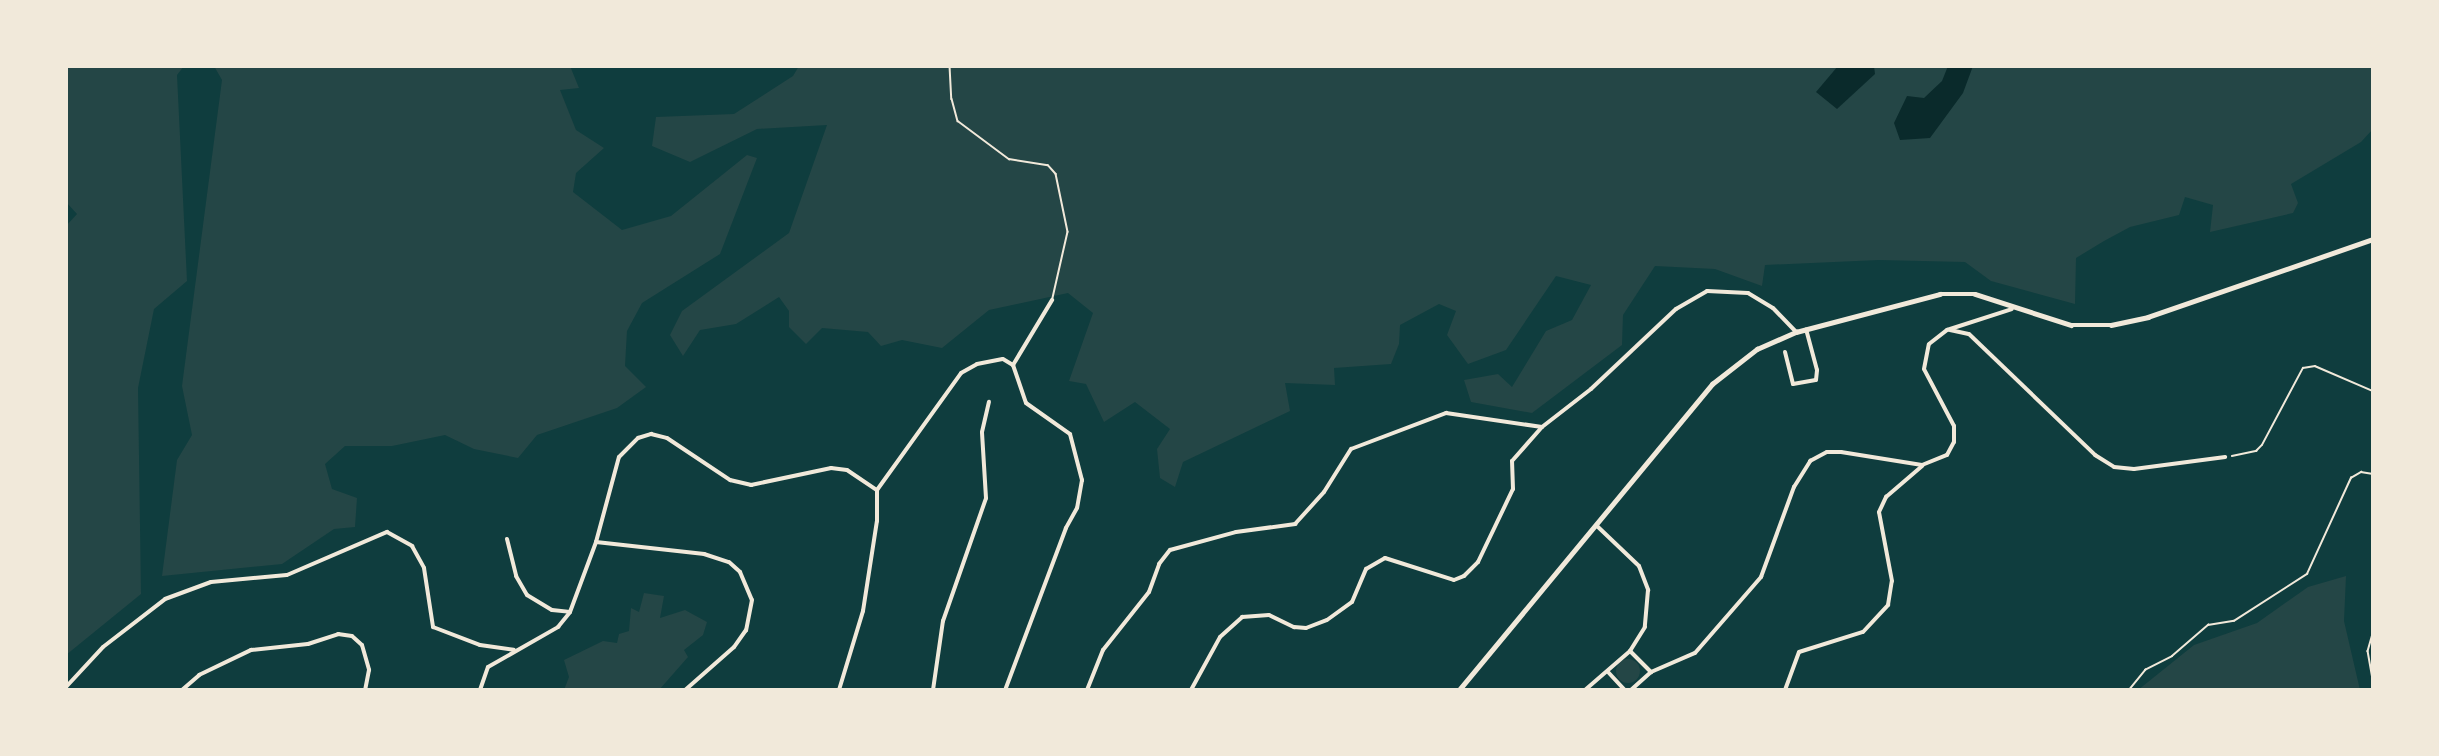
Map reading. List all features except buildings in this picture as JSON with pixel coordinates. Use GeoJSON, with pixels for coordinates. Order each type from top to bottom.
{"type":"FeatureCollection","features":[{"type":"Feature","properties":{"kind":"street"},"geometry":{"type":"LineString","coordinates":[[1459,690],[1597,526],[1712,384],[1757,349],[1796,332],[1940,294],[1975,294],[2012,309],[2094,327],[2129,322],[2373,239]]}},
{"type":"Feature","properties":{"kind":"street"},"geometry":{"type":"LineString","coordinates":[[1191,690],[1220,637],[1242,617],[1269,615],[1294,627],[1306,628],[1327,620],[1352,602],[1365,569],[1385,558],[1454,580],[1464,576],[1478,562],[1514,489],[1512,461],[1542,427],[1698,294],[1718,289],[1748,293],[1773,308],[1796,332]]}},
{"type":"Feature","properties":{"kind":"street"},"geometry":{"type":"LineString","coordinates":[[1013,365],[1052,300]]}},
{"type":"Feature","properties":{"kind":"street"},"geometry":{"type":"LineString","coordinates":[[1785,690],[1799,652],[1863,632],[1888,605],[1892,581],[1879,524],[1881,504],[1922,465],[1947,454],[1954,442],[1952,418],[1924,369],[1929,344],[1947,330],[2012,309]]}},
{"type":"Feature","properties":{"kind":"street"},"geometry":{"type":"LineString","coordinates":[[1785,352],[1794,384],[1816,380],[1806,329]]}},
{"type":"Feature","properties":{"kind":"street"},"geometry":{"type":"LineString","coordinates":[[1947,330],[1969,334],[2108,464],[2134,468],[2225,456]]}},
{"type":"Feature","properties":{"kind":"street"},"geometry":{"type":"LineString","coordinates":[[839,690],[863,611],[876,531],[877,490],[961,373],[991,361],[1009,360],[1013,365],[1026,403],[1070,434],[1082,480],[1077,508],[1066,528],[1005,690]]}},
{"type":"Feature","properties":{"kind":"street"},"geometry":{"type":"LineString","coordinates":[[933,690],[943,621],[986,498],[982,432],[989,402]]}},
{"type":"Feature","properties":{"kind":"street"},"geometry":{"type":"LineString","coordinates":[[1087,690],[1103,650],[1149,592],[1159,564],[1174,547],[1258,528],[1295,524],[1324,492],[1348,451],[1413,423],[1446,413],[1542,427]]}},
{"type":"Feature","properties":{"kind":"street"},"geometry":{"type":"LineString","coordinates":[[480,690],[484,672],[498,660],[558,627],[570,612],[596,542],[619,457],[630,442],[645,435],[667,438],[741,483],[763,483],[831,468],[847,470],[877,490]]}},
{"type":"Feature","properties":{"kind":"street"},"geometry":{"type":"LineString","coordinates":[[1631,690],[1651,672],[1695,653],[1761,577],[1794,486],[1810,461],[1827,452],[1841,452],[1922,465]]}},
{"type":"Feature","properties":{"kind":"street"},"geometry":{"type":"LineString","coordinates":[[1586,690],[1630,651],[1646,627],[1648,590],[1639,566],[1597,526]]}},
{"type":"Feature","properties":{"kind":"street"},"geometry":{"type":"LineString","coordinates":[[66,687],[103,647],[144,612],[173,595],[211,582],[288,574],[387,532],[412,546],[424,568],[433,627],[480,645],[515,651]]}},
{"type":"Feature","properties":{"kind":"street"},"geometry":{"type":"LineString","coordinates":[[507,539],[516,576],[527,595],[552,610],[570,612]]}},
{"type":"Feature","properties":{"kind":"street"},"geometry":{"type":"LineString","coordinates":[[596,542],[704,554],[729,562],[740,572],[752,600],[746,630],[734,648],[685,690]]}},
{"type":"Feature","properties":{"kind":"street"},"geometry":{"type":"LineString","coordinates":[[182,690],[199,675],[251,650],[308,644],[338,634],[352,636],[362,645],[369,670],[365,690]]}},
{"type":"Feature","properties":{"kind":"street"},"geometry":{"type":"LineString","coordinates":[[1630,651],[1651,672]]}},
{"type":"Feature","properties":{"kind":"street"},"geometry":{"type":"LineString","coordinates":[[1608,672],[1626,690]]}},
{"type":"Feature","properties":{"kind":"street"},"geometry":{"type":"LineString","coordinates":[[1386,690],[1414,690]]}},
{"type":"Feature","properties":{"kind":"lane"},"geometry":{"type":"LineString","coordinates":[[950,66],[952,99],[958,121],[1010,159],[1048,165],[1056,174],[1068,232],[1052,300]]}},
{"type":"Feature","properties":{"kind":"path"},"geometry":{"type":"LineString","coordinates":[[2225,456],[2256,451],[2262,445],[2303,368],[2315,366],[2373,391]]}},
{"type":"Feature","properties":{"kind":"path"},"geometry":{"type":"LineString","coordinates":[[2128,690],[2145,670],[2172,656],[2208,625],[2234,621],[2307,574],[2351,478],[2361,472],[2373,474]]}},
{"type":"Feature","properties":{"kind":"path"},"geometry":{"type":"LineString","coordinates":[[2373,634],[2368,651],[2373,678]]}},
{"type":"Feature","properties":{"kind":"shaded area"},"geometry":{"type":"Polygon","coordinates":[[[66,66],[184,66],[177,75],[187,281],[154,309],[138,388],[141,594],[66,655],[66,226],[77,214],[66,202],[66,66]]]}},
{"type":"Feature","properties":{"kind":"shaded area"},"geometry":{"type":"Polygon","coordinates":[[[214,66],[570,66],[579,88],[560,90],[576,130],[604,148],[576,173],[573,192],[622,230],[671,216],[747,155],[757,158],[720,254],[642,303],[627,331],[625,366],[646,387],[617,408],[537,435],[518,458],[474,449],[445,435],[392,446],[345,446],[325,464],[332,489],[357,498],[355,527],[334,529],[282,564],[162,576],[177,460],[192,435],[182,386],[222,80],[214,66]]]}},
{"type":"Feature","properties":{"kind":"shaded area"},"geometry":{"type":"Polygon","coordinates":[[[799,66],[2373,66],[2373,129],[2361,142],[2291,184],[2298,203],[2293,213],[2210,232],[2213,205],[2185,197],[2179,215],[2130,227],[2104,241],[2076,258],[2075,304],[1991,281],[1965,262],[1879,260],[1765,265],[1762,286],[1715,269],[1655,266],[1623,315],[1622,345],[1532,413],[1471,402],[1464,380],[1498,374],[1512,387],[1546,331],[1572,320],[1591,285],[1556,276],[1506,350],[1468,364],[1447,335],[1456,311],[1439,304],[1400,325],[1399,344],[1391,364],[1334,368],[1335,385],[1285,383],[1290,411],[1183,462],[1175,487],[1160,478],[1157,449],[1170,429],[1135,402],[1104,422],[1086,384],[1069,381],[1093,313],[1068,293],[989,310],[942,348],[902,340],[881,346],[868,332],[822,328],[806,344],[789,327],[789,311],[779,297],[736,324],[700,330],[683,356],[670,335],[682,311],[789,233],[827,125],[757,129],[690,162],[652,146],[656,117],[734,114],[793,76],[799,66]]]}},
{"type":"Feature","properties":{"kind":"shaded area"},"geometry":{"type":"Polygon","coordinates":[[[1838,66],[1874,66],[1875,74],[1837,109],[1816,92],[1838,66]]]}},
{"type":"Feature","properties":{"kind":"shaded area"},"geometry":{"type":"Polygon","coordinates":[[[1948,66],[1973,66],[1963,93],[1930,138],[1900,140],[1894,123],[1907,96],[1924,98],[1942,81],[1948,66]]]}},
{"type":"Feature","properties":{"kind":"shaded area"},"geometry":{"type":"Polygon","coordinates":[[[2346,576],[2344,621],[2360,690],[2138,690],[2194,645],[2257,623],[2308,587],[2346,576]]]}},
{"type":"Feature","properties":{"kind":"shaded area"},"geometry":{"type":"Polygon","coordinates":[[[644,593],[664,596],[660,618],[685,610],[707,622],[703,635],[684,650],[688,657],[659,690],[564,690],[569,677],[564,660],[603,641],[617,643],[619,634],[629,631],[631,608],[639,612],[644,593]]]}},
{"type":"Feature","properties":{"kind":"shaded area"},"geometry":{"type":"Polygon","coordinates":[[[1628,659],[1637,662],[1640,671],[1637,680],[1628,683],[1619,680],[1616,671],[1619,662],[1628,659]]]}}]}
